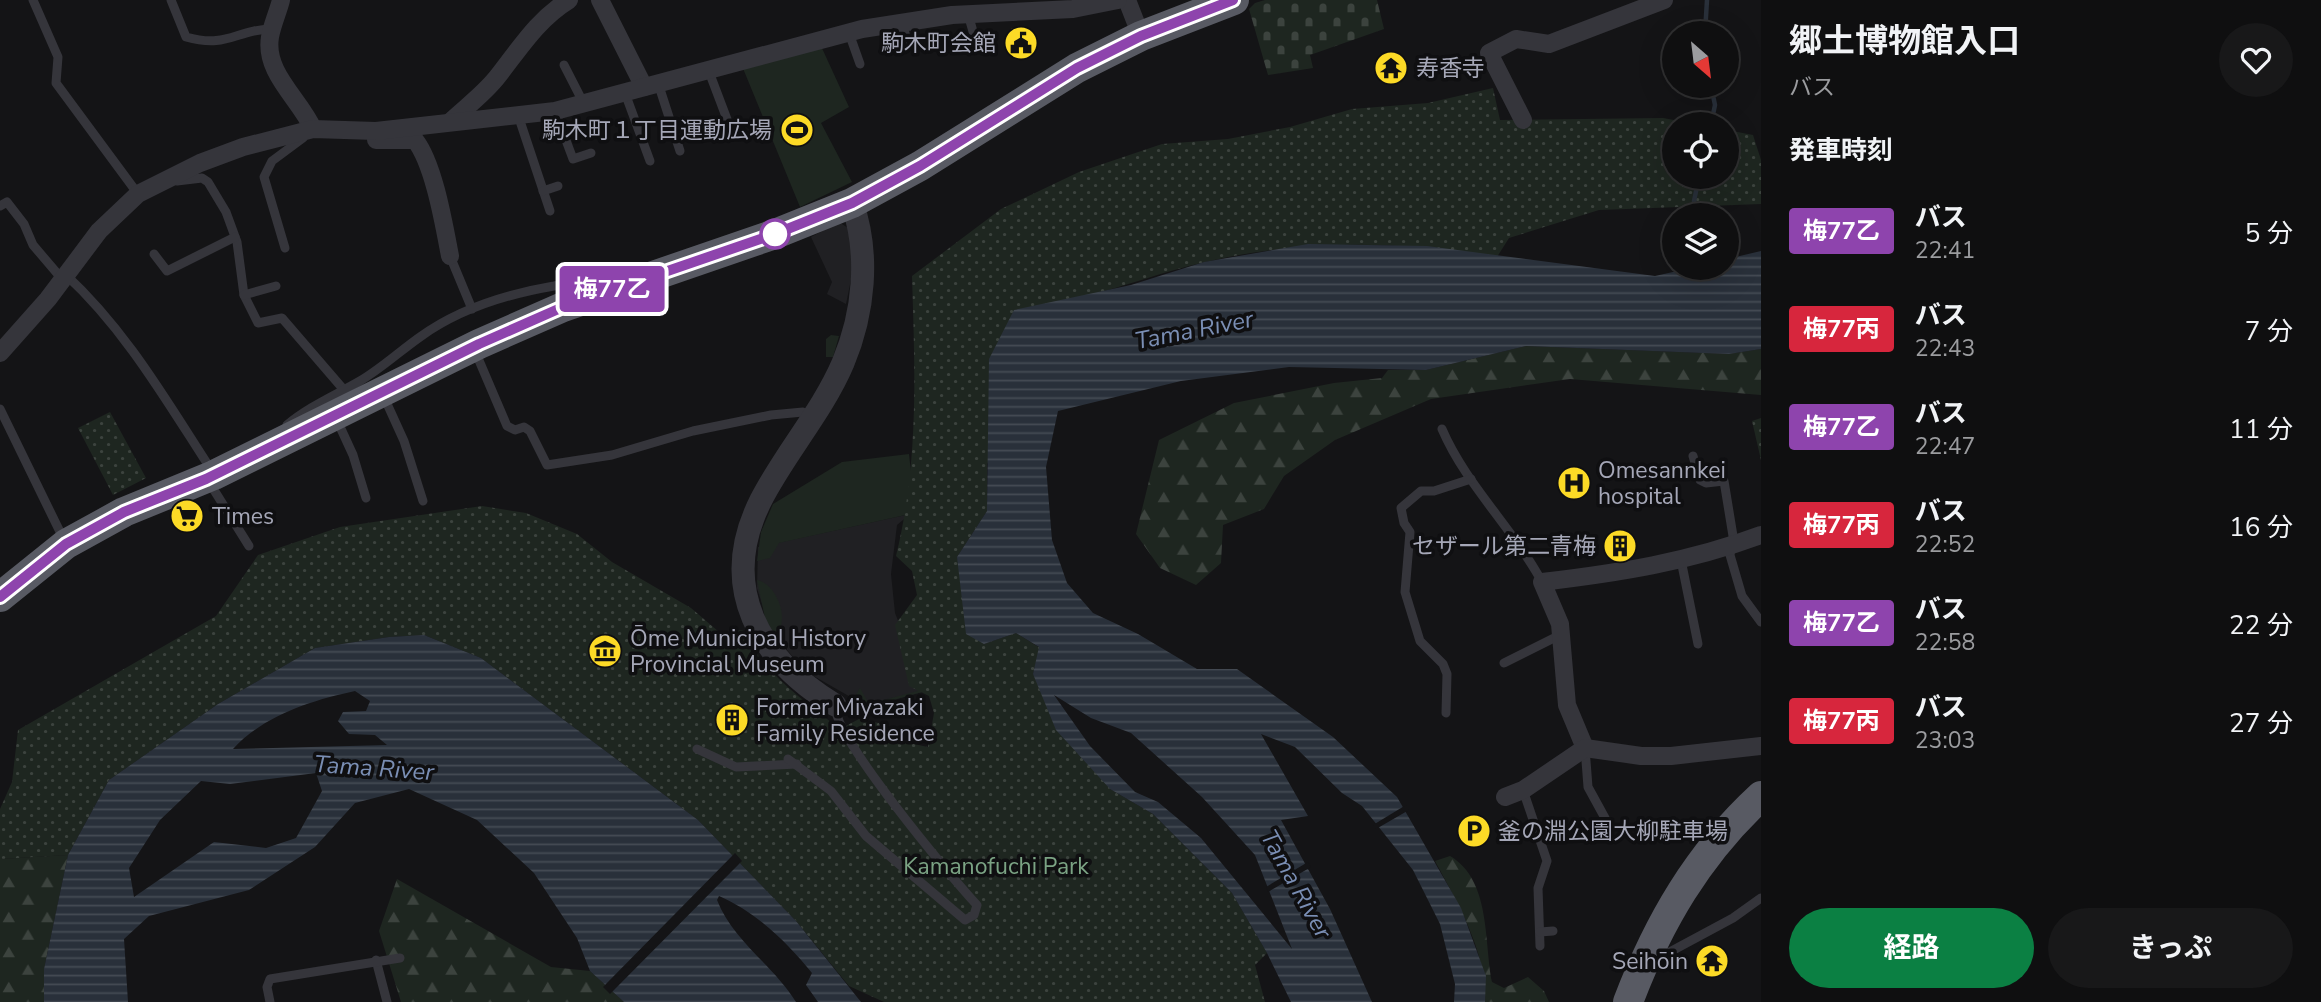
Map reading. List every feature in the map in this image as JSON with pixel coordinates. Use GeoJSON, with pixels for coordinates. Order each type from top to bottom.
{"type":"FeatureCollection","features":[{"type":"Feature","properties":{"kind":"highway"},"geometry":{"type":"LineString","coordinates":[[0,597],[66,544],[124,512],[210,477],[276,444],[339,403],[381,393],[474,347],[603,292],[775,234],[852,203],[920,166],[1050,83],[1141,36],[1234,0]]}},
{"type":"Feature","properties":{"kind":"highway"},"geometry":{"type":"LineString","coordinates":[[1628,1002],[1647,954],[1670,908],[1698,866],[1759,801]]}},
{"type":"Feature","properties":{"kind":"street"},"geometry":{"type":"LineString","coordinates":[[281,0],[270,36],[276,72],[313,129]]}},
{"type":"Feature","properties":{"kind":"street"},"geometry":{"type":"LineString","coordinates":[[450,122],[496,78],[549,5],[569,0]]}},
{"type":"Feature","properties":{"kind":"street"},"geometry":{"type":"LineString","coordinates":[[600,0],[651,85]]}},
{"type":"Feature","properties":{"kind":"street"},"geometry":{"type":"LineString","coordinates":[[0,353],[30,321],[99,231],[138,194],[170,176],[243,148],[313,129],[376,131],[555,111],[849,33],[968,14],[1073,9],[1118,0]]}},
{"type":"Feature","properties":{"kind":"street"},"geometry":{"type":"LineString","coordinates":[[1127,0],[1141,36]]}},
{"type":"Feature","properties":{"kind":"street"},"geometry":{"type":"LineString","coordinates":[[1523,120],[1489,53],[1516,40],[1549,44],[1664,0]]}},
{"type":"Feature","properties":{"kind":"street"},"geometry":{"type":"LineString","coordinates":[[336,130],[346,138],[415,140],[422,149],[440,200],[450,256]]}},
{"type":"Feature","properties":{"kind":"street"},"geometry":{"type":"LineString","coordinates":[[835,705],[802,684],[761,637],[753,622],[746,594],[746,547],[754,516],[842,364],[863,282],[863,241],[852,203]]}},
{"type":"Feature","properties":{"kind":"street"},"geometry":{"type":"LineString","coordinates":[[1586,748],[1567,705],[1562,634],[1542,582],[1681,560],[1732,547],[1761,535]]}},
{"type":"Feature","properties":{"kind":"street"},"geometry":{"type":"LineString","coordinates":[[1505,797],[1523,790],[1586,748],[1641,756],[1671,756],[1761,746]]}},
{"type":"Feature","properties":{"kind":"lane"},"geometry":{"type":"LineString","coordinates":[[33,0],[58,57],[56,83],[138,194]]}},
{"type":"Feature","properties":{"kind":"lane"},"geometry":{"type":"LineString","coordinates":[[171,0],[186,37],[217,44],[259,29],[274,29]]}},
{"type":"Feature","properties":{"kind":"lane"},"geometry":{"type":"LineString","coordinates":[[968,14],[978,49]]}},
{"type":"Feature","properties":{"kind":"lane"},"geometry":{"type":"LineString","coordinates":[[902,23],[909,47]]}},
{"type":"Feature","properties":{"kind":"lane"},"geometry":{"type":"LineString","coordinates":[[849,33],[860,64]]}},
{"type":"Feature","properties":{"kind":"lane"},"geometry":{"type":"LineString","coordinates":[[564,65],[585,104]]}},
{"type":"Feature","properties":{"kind":"lane"},"geometry":{"type":"LineString","coordinates":[[708,69],[733,135]]}},
{"type":"Feature","properties":{"kind":"lane"},"geometry":{"type":"LineString","coordinates":[[651,85],[680,151]]}},
{"type":"Feature","properties":{"kind":"lane"},"geometry":{"type":"LineString","coordinates":[[625,93],[650,161]]}},
{"type":"Feature","properties":{"kind":"lane"},"geometry":{"type":"LineString","coordinates":[[555,111],[573,159],[592,153]]}},
{"type":"Feature","properties":{"kind":"lane"},"geometry":{"type":"LineString","coordinates":[[518,115],[550,211]]}},
{"type":"Feature","properties":{"kind":"lane"},"geometry":{"type":"LineString","coordinates":[[285,248],[264,177],[272,161],[313,129]]}},
{"type":"Feature","properties":{"kind":"lane"},"geometry":{"type":"LineString","coordinates":[[170,176],[176,181],[202,178],[208,182],[226,212],[235,237],[244,295],[258,323],[282,318],[339,403],[366,498]]}},
{"type":"Feature","properties":{"kind":"lane"},"geometry":{"type":"LineString","coordinates":[[543,191],[558,186]]}},
{"type":"Feature","properties":{"kind":"lane"},"geometry":{"type":"LineString","coordinates":[[0,206],[8,202],[24,224],[33,245],[63,277],[95,302],[122,335],[210,477],[249,546]]}},
{"type":"Feature","properties":{"kind":"lane"},"geometry":{"type":"LineString","coordinates":[[155,254],[167,271],[235,237]]}},
{"type":"Feature","properties":{"kind":"lane"},"geometry":{"type":"LineString","coordinates":[[450,256],[472,309]]}},
{"type":"Feature","properties":{"kind":"lane"},"geometry":{"type":"LineString","coordinates":[[339,403],[421,336],[472,309],[506,296],[575,282],[594,282],[603,292]]}},
{"type":"Feature","properties":{"kind":"lane"},"geometry":{"type":"LineString","coordinates":[[244,295],[276,286]]}},
{"type":"Feature","properties":{"kind":"lane"},"geometry":{"type":"LineString","coordinates":[[474,347],[507,426],[515,430],[524,427],[530,431],[547,465],[612,454],[693,431],[778,414],[803,412],[812,416]]}},
{"type":"Feature","properties":{"kind":"lane"},"geometry":{"type":"LineString","coordinates":[[381,393],[391,407],[423,501]]}},
{"type":"Feature","properties":{"kind":"lane"},"geometry":{"type":"LineString","coordinates":[[0,409],[66,544]]}},
{"type":"Feature","properties":{"kind":"lane"},"geometry":{"type":"LineString","coordinates":[[1442,429],[1454,457],[1525,552],[1542,582]]}},
{"type":"Feature","properties":{"kind":"lane"},"geometry":{"type":"LineString","coordinates":[[1693,456],[1700,480],[1706,483],[1724,481],[1728,496],[1732,547],[1730,555],[1742,596],[1761,622]]}},
{"type":"Feature","properties":{"kind":"lane"},"geometry":{"type":"LineString","coordinates":[[1446,713],[1447,674],[1443,664],[1420,641],[1405,592],[1410,532],[1404,523],[1401,508],[1421,491],[1434,491],[1471,479]]}},
{"type":"Feature","properties":{"kind":"lane"},"geometry":{"type":"LineString","coordinates":[[1681,560],[1698,644]]}},
{"type":"Feature","properties":{"kind":"lane"},"geometry":{"type":"LineString","coordinates":[[1504,663],[1562,634]]}},
{"type":"Feature","properties":{"kind":"lane"},"geometry":{"type":"LineString","coordinates":[[697,749],[736,767],[792,761],[831,791],[877,846],[965,920],[974,915],[977,905],[944,870],[854,747],[835,715],[835,705]]}},
{"type":"Feature","properties":{"kind":"lane"},"geometry":{"type":"LineString","coordinates":[[1586,748],[1588,787],[1605,818]]}},
{"type":"Feature","properties":{"kind":"lane"},"geometry":{"type":"LineString","coordinates":[[1523,790],[1547,861],[1538,888],[1540,946]]}},
{"type":"Feature","properties":{"kind":"lane"},"geometry":{"type":"LineString","coordinates":[[1647,954],[1666,954],[1733,918],[1761,898]]}},
{"type":"Feature","properties":{"kind":"lane"},"geometry":{"type":"LineString","coordinates":[[1539,932],[1553,931]]}},
{"type":"Feature","properties":{"kind":"lane"},"geometry":{"type":"LineString","coordinates":[[270,1002],[267,988],[270,979],[400,958]]}},
{"type":"Feature","properties":{"kind":"lane"},"geometry":{"type":"LineString","coordinates":[[376,960],[387,1002]]}},
{"type":"Feature","properties":{"kind":"shaded area"},"geometry":{"type":"Polygon","coordinates":[[[839,222],[848,228],[852,251],[852,275],[846,304],[827,294],[832,282],[811,237],[839,222]]]}},
{"type":"Feature","properties":{"kind":"shaded area"},"geometry":{"type":"Polygon","coordinates":[[[910,514],[897,525],[891,574],[895,613],[926,691],[868,707],[805,671],[770,630],[757,588],[758,547],[910,514]]]}},
{"type":"Feature","properties":{"kind":"green space"},"geometry":{"type":"Polygon","coordinates":[[[1265,0],[1377,0],[1384,29],[1310,55],[1313,68],[1268,75],[1249,9],[1255,3],[1265,0]]]}},
{"type":"Feature","properties":{"kind":"green space","name":"駒木町１丁目運動広場"},"geometry":{"type":"Polygon","coordinates":[[[821,46],[849,107],[821,123],[852,182],[800,207],[742,66],[821,46]]]}},
{"type":"Feature","properties":{"kind":"green space","name":"Kamanofuchi Park"},"geometry":{"type":"Polygon","coordinates":[[[1493,88],[1500,120],[1662,118],[1662,189],[1739,189],[1739,132],[1753,135],[1761,160],[1761,204],[1662,203],[1662,208],[1599,210],[1509,238],[1497,257],[1388,245],[1278,249],[1190,266],[1086,296],[987,464],[987,511],[957,557],[984,644],[1016,633],[1040,648],[1033,674],[1110,789],[1153,814],[1232,893],[1267,953],[1255,965],[1265,1002],[884,1002],[849,986],[796,921],[698,820],[481,658],[424,635],[389,637],[315,648],[218,704],[109,780],[68,855],[0,859],[0,809],[12,782],[18,730],[216,616],[258,555],[340,527],[482,506],[526,513],[577,534],[612,562],[691,608],[719,632],[743,630],[761,660],[773,673],[840,729],[859,719],[879,723],[885,738],[928,747],[934,713],[929,696],[909,686],[895,625],[917,595],[912,571],[896,556],[909,486],[914,417],[912,276],[1001,209],[1079,172],[1162,144],[1228,139],[1290,127],[1352,109],[1428,103],[1493,88]]]}},
{"type":"Feature","properties":{"kind":"green space"},"geometry":{"type":"Polygon","coordinates":[[[831,335],[839,336],[833,357],[826,357],[826,339],[831,335]]]}},
{"type":"Feature","properties":{"kind":"green space"},"geometry":{"type":"Polygon","coordinates":[[[1526,346],[1729,354],[1761,349],[1761,395],[1570,379],[1431,399],[1335,440],[1284,476],[1264,509],[1223,525],[1221,563],[1196,585],[1160,568],[1136,534],[1159,440],[1234,403],[1334,383],[1382,378],[1388,370],[1426,370],[1526,346]]]}},
{"type":"Feature","properties":{"kind":"green space"},"geometry":{"type":"Polygon","coordinates":[[[110,412],[146,478],[113,495],[78,428],[110,412]]]}},
{"type":"Feature","properties":{"kind":"green space"},"geometry":{"type":"Polygon","coordinates":[[[1761,418],[1761,460],[1752,421],[1761,418]]]}},
{"type":"Feature","properties":{"kind":"green space"},"geometry":{"type":"Polygon","coordinates":[[[909,454],[915,509],[910,514],[779,543],[770,558],[757,561],[761,532],[773,504],[842,462],[909,454]]]}},
{"type":"Feature","properties":{"kind":"green space"},"geometry":{"type":"Polygon","coordinates":[[[757,580],[770,588],[779,603],[782,621],[776,635],[766,623],[757,580]]]}},
{"type":"Feature","properties":{"kind":"green space"},"geometry":{"type":"Polygon","coordinates":[[[860,688],[869,704],[925,689],[926,691],[868,707],[853,700],[860,688]]]}},
{"type":"Feature","properties":{"kind":"green space"},"geometry":{"type":"Polygon","coordinates":[[[68,855],[44,969],[44,1002],[0,1002],[0,859],[68,855]]]}},
{"type":"Feature","properties":{"kind":"green space"},"geometry":{"type":"Polygon","coordinates":[[[1450,856],[1473,880],[1479,896],[1492,982],[1504,988],[1528,977],[1544,991],[1549,1002],[1485,1002],[1476,947],[1435,861],[1450,856]]]}},
{"type":"Feature","properties":{"kind":"green space"},"geometry":{"type":"Polygon","coordinates":[[[397,879],[551,967],[590,971],[624,1002],[401,1002],[379,931],[397,879]]]}},
{"type":"Feature","properties":{"kind":"water","name":"Tama River"},"geometry":{"type":"Polygon","coordinates":[[[1308,244],[1427,246],[1655,276],[1662,274],[1662,280],[1739,280],[1739,256],[1761,251],[1761,349],[1729,354],[1526,346],[1426,370],[1289,367],[1181,381],[1058,411],[1046,467],[1052,540],[1067,583],[1093,613],[1138,634],[1197,669],[1237,669],[1333,737],[1397,797],[1461,908],[1486,976],[1485,1002],[1454,1002],[1455,984],[1440,924],[1413,870],[1362,806],[1342,793],[1295,747],[1261,734],[1308,816],[1281,820],[1330,909],[1372,1002],[1291,1002],[1267,953],[1232,893],[1153,814],[1110,789],[1056,730],[1033,674],[1039,647],[1016,633],[984,644],[966,634],[957,557],[987,511],[989,359],[1014,310],[1131,285],[1204,262],[1308,244]],[[1054,695],[1090,746],[1135,792],[1158,802],[1201,838],[1292,949],[1255,855],[1202,797],[1131,733],[1091,718],[1054,695]]]}},
{"type":"Feature","properties":{"kind":"water","name":"Tama River"},"geometry":{"type":"Polygon","coordinates":[[[424,635],[481,658],[698,820],[796,921],[861,1002],[818,1002],[806,985],[812,973],[792,950],[746,910],[719,896],[717,900],[733,928],[796,1002],[624,1002],[590,971],[577,938],[534,873],[477,820],[409,789],[355,803],[315,847],[249,890],[149,916],[124,939],[128,1002],[44,1002],[44,969],[68,855],[109,780],[218,704],[315,648],[389,637],[424,635]],[[355,691],[289,711],[259,727],[233,749],[387,745],[375,735],[349,734],[338,721],[343,712],[366,711],[370,701],[355,691]],[[316,773],[230,784],[201,781],[160,820],[129,868],[134,897],[214,842],[266,848],[296,838],[322,791],[316,773]]]}},
{"type":"Feature","properties":{"kind":"pier"},"geometry":{"type":"Polygon","coordinates":[[[1406,805],[1409,810],[1376,829],[1373,825],[1406,805]]]}},
{"type":"Feature","properties":{"kind":"pier"},"geometry":{"type":"Polygon","coordinates":[[[735,853],[742,861],[610,994],[603,987],[735,853]]]}},
{"type":"Feature","properties":{"kind":"pier"},"geometry":{"type":"Polygon","coordinates":[[[1308,862],[1311,867],[1268,892],[1266,887],[1308,862]]]}},
{"type":"Feature","properties":{"kind":"waterway"},"geometry":{"type":"LineString","coordinates":[[1706,21],[1707,0]]}},
{"type":"Feature","properties":{"kind":"waterway"},"geometry":{"type":"LineString","coordinates":[[1714,98],[1714,112]]}},
{"type":"Feature","properties":{"kind":"waterway"},"geometry":{"type":"LineString","coordinates":[[1694,203],[1696,189]]}},
{"type":"Feature","properties":{"kind":"bus line","name":"梅77乙"},"geometry":{"type":"LineString","coordinates":[[0,597],[66,544],[124,512],[206,479],[479,344],[563,307],[775,234],[852,203],[920,166],[1077,68],[1141,36],[1233,0]]}},
{"type":"Feature","properties":{"kind":"place","name":"駒木町会館"},"geometry":{"type":"Point","coordinates":[1021,43]}},
{"type":"Feature","properties":{"kind":"place","name":"寿香寺"},"geometry":{"type":"Point","coordinates":[1391,68]}},
{"type":"Feature","properties":{"kind":"place","name":"駒木町１丁目運動広場"},"geometry":{"type":"Point","coordinates":[797,130]}},
{"type":"Feature","properties":{"kind":"place","name":"Omesannkei hospital"},"geometry":{"type":"Point","coordinates":[1574,483]}},
{"type":"Feature","properties":{"kind":"place","name":"Times"},"geometry":{"type":"Point","coordinates":[187,516]}},
{"type":"Feature","properties":{"kind":"place","name":"セザール第二青梅"},"geometry":{"type":"Point","coordinates":[1620,546]}},
{"type":"Feature","properties":{"kind":"place","name":"Ōme Municipal History Provincial Museum"},"geometry":{"type":"Point","coordinates":[605,651]}},
{"type":"Feature","properties":{"kind":"place","name":"Former Miyazaki Family Residence"},"geometry":{"type":"Point","coordinates":[732,720]}},
{"type":"Feature","properties":{"kind":"place","name":"釜の淵公園大柳駐車場"},"geometry":{"type":"Point","coordinates":[1474,831]}},
{"type":"Feature","properties":{"kind":"place","name":"Seihōin"},"geometry":{"type":"Point","coordinates":[1712,961]}}]}
